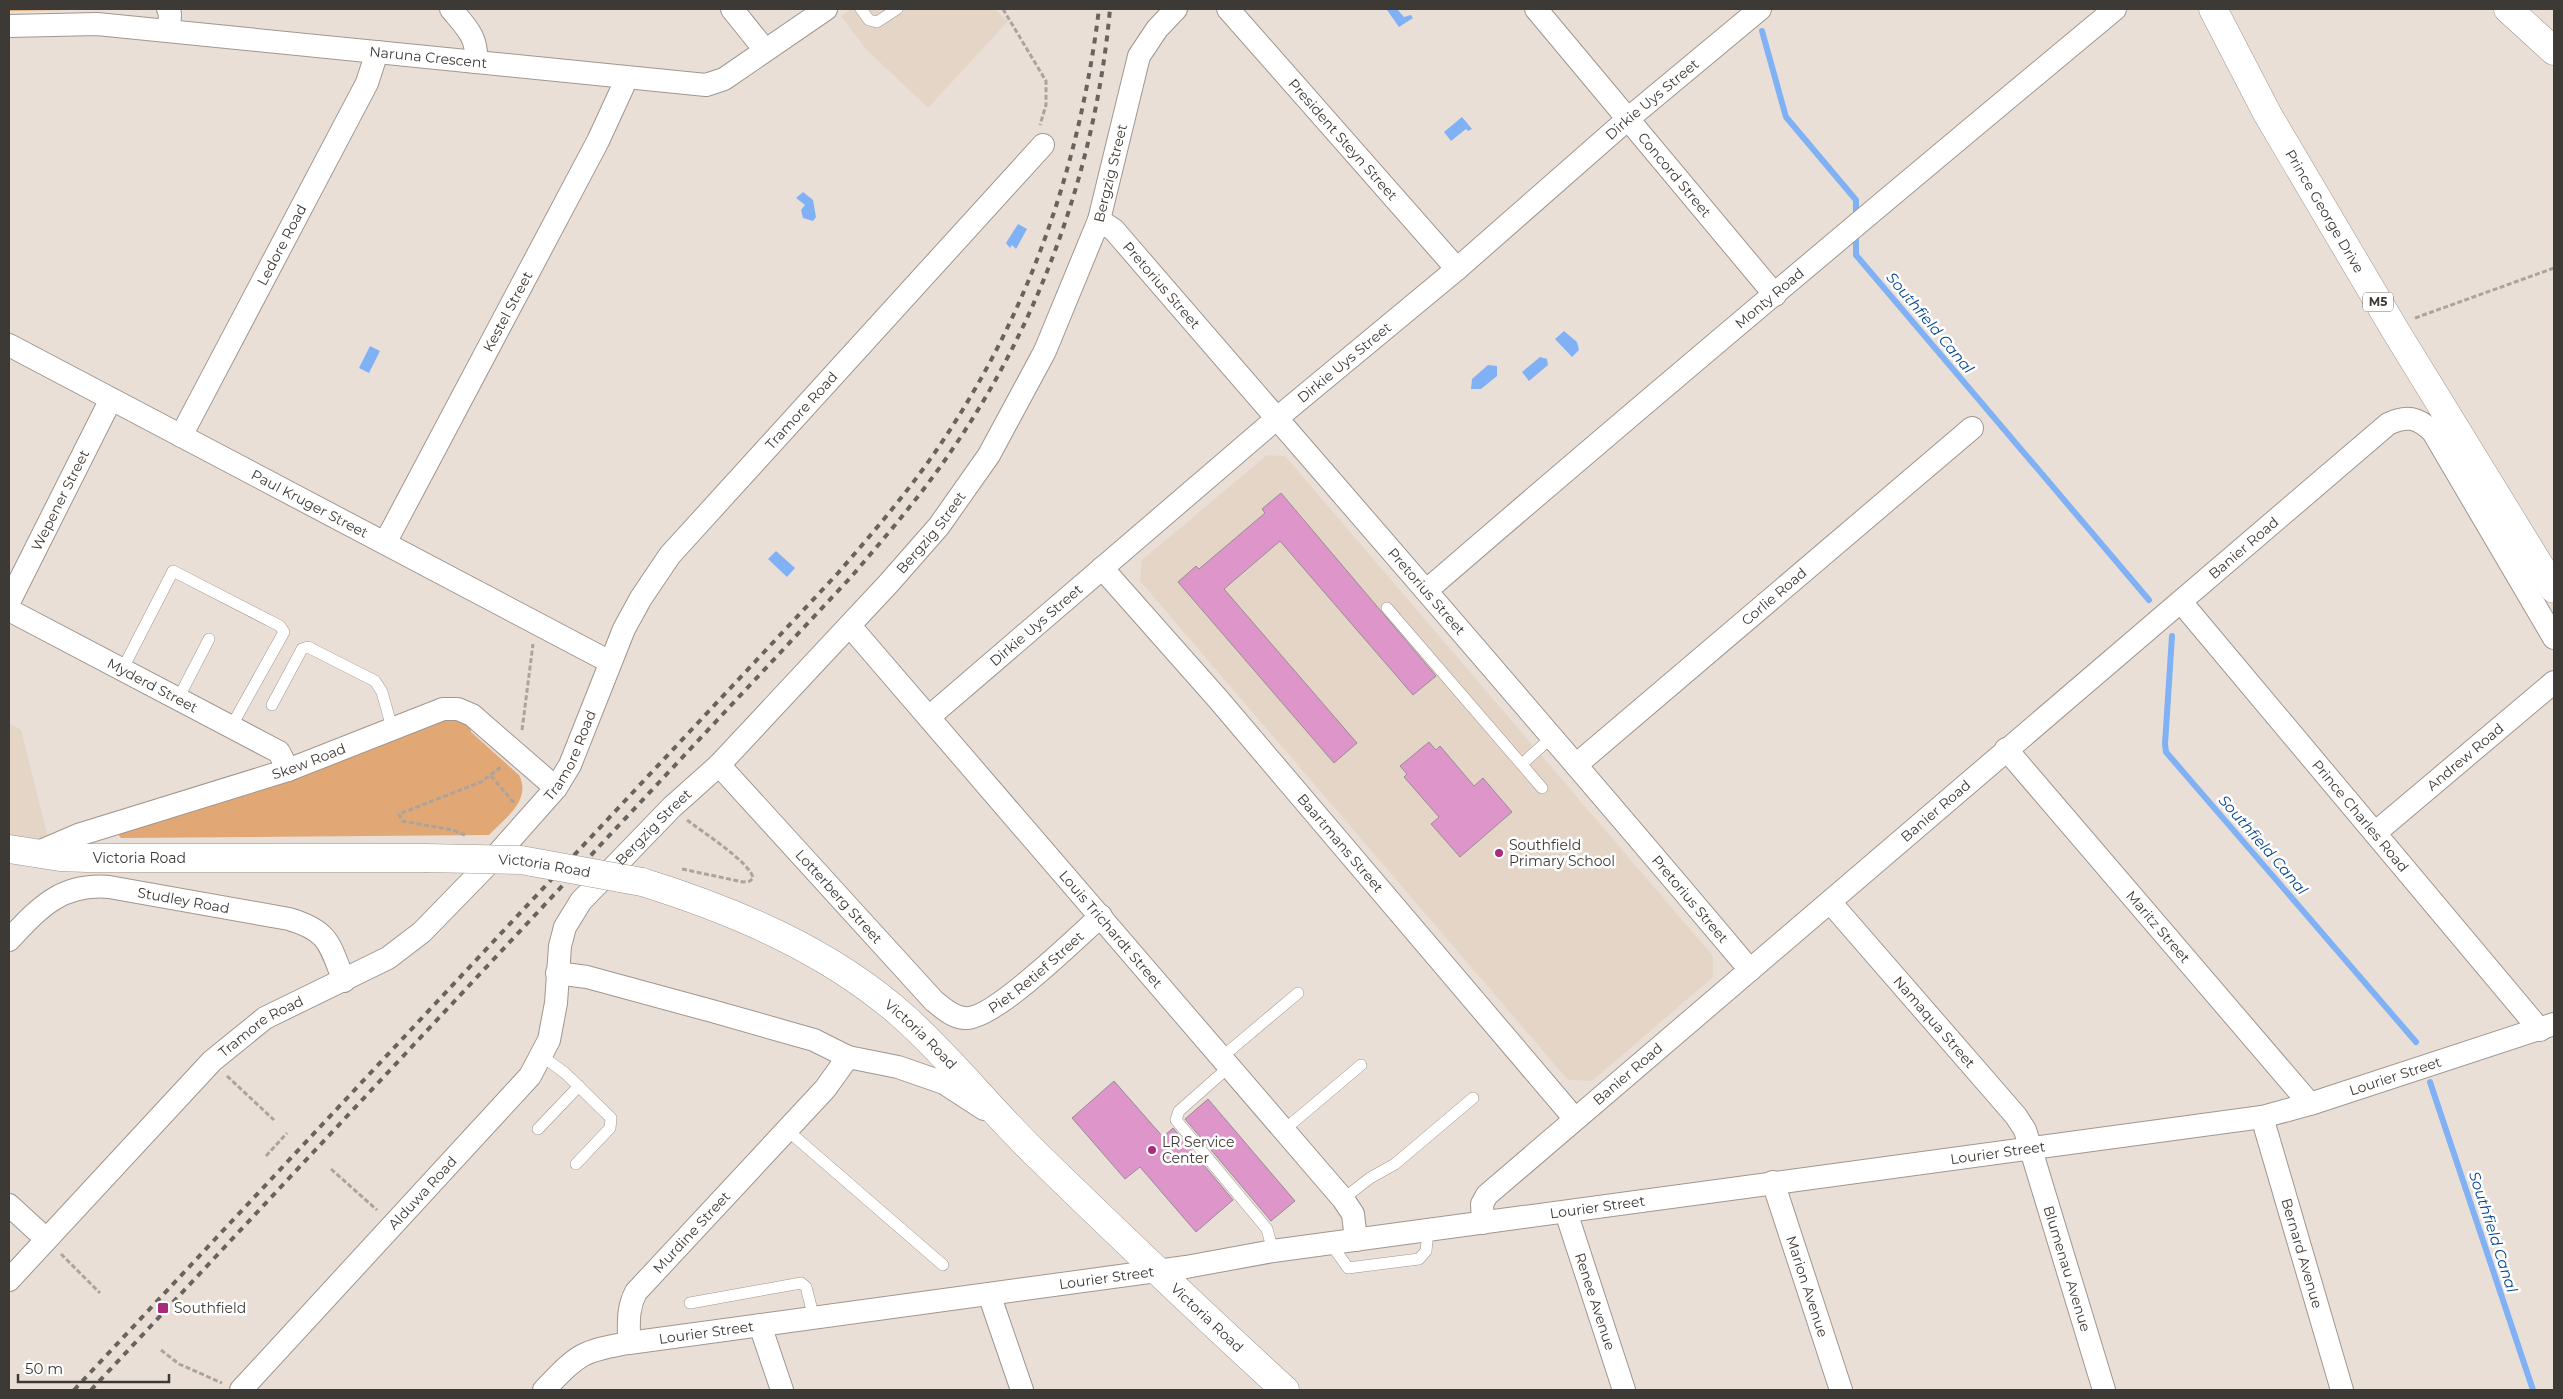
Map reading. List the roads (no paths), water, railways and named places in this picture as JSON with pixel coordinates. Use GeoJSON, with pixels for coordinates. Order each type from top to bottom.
{"type":"FeatureCollection","features":[{"type":"Feature","properties":{"kind":"street"},"geometry":{"type":"LineString","coordinates":[[168,9],[170,14],[169,31]]}},
{"type":"Feature","properties":{"kind":"street"},"geometry":{"type":"LineString","coordinates":[[451,9],[478,47],[476,62]]}},
{"type":"Feature","properties":{"kind":"street"},"geometry":{"type":"LineString","coordinates":[[732,9],[765,50]]}},
{"type":"Feature","properties":{"kind":"street","name":"Naruna Crescent"},"geometry":{"type":"LineString","coordinates":[[9,26],[97,24],[698,85],[712,84],[724,79],[826,9]]}},
{"type":"Feature","properties":{"kind":"street","name":"Bergzig Street"},"geometry":{"type":"LineString","coordinates":[[557,973],[560,946],[565,927],[581,901],[672,807],[719,765],[850,626],[939,526],[989,454],[1045,351],[1099,220],[1139,56],[1157,29],[1176,9]]}},
{"type":"Feature","properties":{"kind":"street","name":"President Steyn Street"},"geometry":{"type":"LineString","coordinates":[[1228,9],[1457,269]]}},
{"type":"Feature","properties":{"kind":"street","name":"Concord Street"},"geometry":{"type":"LineString","coordinates":[[1536,9],[1776,295]]}},
{"type":"Feature","properties":{"kind":"street","name":"Monty Road"},"geometry":{"type":"LineString","coordinates":[[1426,590],[1776,295],[1840,238],[2115,9]]}},
{"type":"Feature","properties":{"kind":"street","name":"Prince George Drive"},"geometry":{"type":"LineString","coordinates":[[2213,9],[2268,115],[2395,330],[2554,589]]}},
{"type":"Feature","properties":{"kind":"street"},"geometry":{"type":"LineString","coordinates":[[2508,9],[2554,51]]}},
{"type":"Feature","properties":{"kind":"street","name":"Dirkie Uys Street"},"geometry":{"type":"LineString","coordinates":[[929,717],[1276,420],[1457,269],[1629,118],[1755,13]]}},
{"type":"Feature","properties":{"kind":"street","name":"Ledore Road"},"geometry":{"type":"LineString","coordinates":[[182,436],[367,83],[377,52]]}},
{"type":"Feature","properties":{"kind":"street","name":"Kestel Street"},"geometry":{"type":"LineString","coordinates":[[385,544],[598,141],[627,78]]}},
{"type":"Feature","properties":{"kind":"street","name":"Tramore Road"},"geometry":{"type":"LineString","coordinates":[[9,1280],[212,1060],[265,1018],[388,958],[422,932],[455,901],[556,788],[582,740],[610,662],[641,598],[670,554],[1040,138]]}},
{"type":"Feature","properties":{"kind":"street","name":"Pretorius Street"},"geometry":{"type":"LineString","coordinates":[[1099,220],[1114,230],[1276,420],[1426,590],[1750,970]]}},
{"type":"Feature","properties":{"kind":"street","name":"Paul Kruger Street"},"geometry":{"type":"LineString","coordinates":[[9,345],[610,662]]}},
{"type":"Feature","properties":{"kind":"street","name":"Wepener Street"},"geometry":{"type":"LineString","coordinates":[[9,602],[112,399]]}},
{"type":"Feature","properties":{"kind":"street","name":"Banier Road"},"geometry":{"type":"LineString","coordinates":[[1483,1223],[1484,1199],[2006,749],[2169,613],[2388,424],[2400,418],[2413,418],[2424,423],[2433,432],[2554,638]]}},
{"type":"Feature","properties":{"kind":"street","name":"Corlie Road"},"geometry":{"type":"LineString","coordinates":[[1576,766],[1972,428]]}},
{"type":"Feature","properties":{"kind":"street","name":"Baartmans Street"},"geometry":{"type":"LineString","coordinates":[[1102,568],[1218,699],[1575,1119]]}},
{"type":"Feature","properties":{"kind":"street","name":"Myderd Street"},"geometry":{"type":"LineString","coordinates":[[9,610],[279,752],[288,770]]}},
{"type":"Feature","properties":{"kind":"street","name":"Prince Charles Road"},"geometry":{"type":"LineString","coordinates":[[2169,613],[2375,833],[2547,1027]]}},
{"type":"Feature","properties":{"kind":"street","name":"Louis Trichardt Street"},"geometry":{"type":"LineString","coordinates":[[850,626],[1343,1200],[1353,1214],[1356,1240]]}},
{"type":"Feature","properties":{"kind":"street","name":"Andrew Road"},"geometry":{"type":"LineString","coordinates":[[2375,833],[2554,682]]}},
{"type":"Feature","properties":{"kind":"street","name":"Skew Road"},"geometry":{"type":"LineString","coordinates":[[36,854],[78,835],[288,770],[443,709],[466,712],[556,788]]}},
{"type":"Feature","properties":{"kind":"street","name":"Maritz Street"},"geometry":{"type":"LineString","coordinates":[[2006,749],[2310,1104]]}},
{"type":"Feature","properties":{"kind":"street","name":"Lotterberg Street"},"geometry":{"type":"LineString","coordinates":[[719,765],[934,1001],[953,1015],[964,1018]]}},
{"type":"Feature","properties":{"kind":"street","name":"Victoria Road"},"geometry":{"type":"LineString","coordinates":[[9,849],[36,854],[87,858],[425,858],[521,860],[642,882],[743,918],[829,962],[902,1015],[959,1071],[1001,1120],[1155,1270],[1285,1390]]}},
{"type":"Feature","properties":{"kind":"street","name":"Studley Road"},"geometry":{"type":"LineString","coordinates":[[9,940],[42,906],[60,894],[89,886],[109,887],[289,918],[307,924],[316,929],[325,938],[344,981]]}},
{"type":"Feature","properties":{"kind":"street","name":"Namaqua Street"},"geometry":{"type":"LineString","coordinates":[[1830,902],[2016,1116],[2032,1147]]}},
{"type":"Feature","properties":{"kind":"street","name":"Piet Retief Street"},"geometry":{"type":"LineString","coordinates":[[964,1018],[977,1017],[1002,1002],[1101,916]]}},
{"type":"Feature","properties":{"kind":"street","name":"Alduwa Road"},"geometry":{"type":"LineString","coordinates":[[235,1388],[394,1224],[518,1090],[542,1056],[554,1021],[557,973]]}},
{"type":"Feature","properties":{"kind":"street","name":"Victoria Road"},"geometry":{"type":"LineString","coordinates":[[557,973],[587,977],[814,1040],[848,1057],[898,1067],[944,1083],[1001,1120]]}},
{"type":"Feature","properties":{"kind":"street","name":"Lourier Street"},"geometry":{"type":"LineString","coordinates":[[629,1343],[1186,1267],[1273,1251],[2262,1117],[2310,1104],[2547,1027]]}},
{"type":"Feature","properties":{"kind":"street","name":"Murdine Street"},"geometry":{"type":"LineString","coordinates":[[629,1343],[628,1316],[636,1292],[825,1089],[848,1057]]}},
{"type":"Feature","properties":{"kind":"street","name":"Bernard Avenue"},"geometry":{"type":"LineString","coordinates":[[2262,1117],[2342,1390]]}},
{"type":"Feature","properties":{"kind":"street","name":"Blumenau Avenue"},"geometry":{"type":"LineString","coordinates":[[2032,1147],[2104,1390]]}},
{"type":"Feature","properties":{"kind":"street","name":"Marion Avenue"},"geometry":{"type":"LineString","coordinates":[[1773,1182],[1840,1390]]}},
{"type":"Feature","properties":{"kind":"street"},"geometry":{"type":"LineString","coordinates":[[9,1205],[46,1239]]}},
{"type":"Feature","properties":{"kind":"street","name":"Renee Avenue"},"geometry":{"type":"LineString","coordinates":[[1566,1212],[1624,1390]]}},
{"type":"Feature","properties":{"kind":"street"},"geometry":{"type":"LineString","coordinates":[[989,1294],[1022,1390]]}},
{"type":"Feature","properties":{"kind":"street"},"geometry":{"type":"LineString","coordinates":[[760,1325],[782,1390]]}},
{"type":"Feature","properties":{"kind":"street"},"geometry":{"type":"LineString","coordinates":[[544,1390],[571,1362],[585,1352],[629,1343]]}},
{"type":"Feature","properties":{"kind":"lane"},"geometry":{"type":"LineString","coordinates":[[861,9],[869,20],[876,22],[897,9]]}},
{"type":"Feature","properties":{"kind":"lane"},"geometry":{"type":"LineString","coordinates":[[122,670],[173,572],[280,626],[284,632],[231,727]]}},
{"type":"Feature","properties":{"kind":"lane"},"geometry":{"type":"LineString","coordinates":[[1387,608],[1542,788]]}},
{"type":"Feature","properties":{"kind":"lane"},"geometry":{"type":"LineString","coordinates":[[178,699],[209,640]]}},
{"type":"Feature","properties":{"kind":"lane"},"geometry":{"type":"LineString","coordinates":[[272,705],[302,649],[308,647],[375,681],[382,692],[392,728]]}},
{"type":"Feature","properties":{"kind":"lane"},"geometry":{"type":"LineString","coordinates":[[1522,764],[1552,737]]}},
{"type":"Feature","properties":{"kind":"lane"},"geometry":{"type":"LineString","coordinates":[[1273,1251],[1267,1229],[1176,1120],[1179,1112],[1226,1062],[1298,992]]}},
{"type":"Feature","properties":{"kind":"lane"},"geometry":{"type":"LineString","coordinates":[[542,1056],[556,1065],[579,1086],[609,1115],[612,1122],[610,1128],[576,1164]]}},
{"type":"Feature","properties":{"kind":"lane"},"geometry":{"type":"LineString","coordinates":[[1284,1130],[1361,1065]]}},
{"type":"Feature","properties":{"kind":"lane"},"geometry":{"type":"LineString","coordinates":[[538,1129],[579,1086]]}},
{"type":"Feature","properties":{"kind":"lane"},"geometry":{"type":"LineString","coordinates":[[1343,1200],[1370,1178],[1395,1164],[1473,1098]]}},
{"type":"Feature","properties":{"kind":"lane"},"geometry":{"type":"LineString","coordinates":[[787,1130],[943,1265]]}},
{"type":"Feature","properties":{"kind":"lane"},"geometry":{"type":"LineString","coordinates":[[1331,1244],[1344,1264],[1354,1268],[1419,1259],[1426,1251],[1428,1231]]}},
{"type":"Feature","properties":{"kind":"lane"},"geometry":{"type":"LineString","coordinates":[[690,1303],[801,1283],[806,1288],[814,1318]]}},
{"type":"Feature","properties":{"kind":"water"},"geometry":{"type":"Polygon","coordinates":[[[1397,9],[1404,17],[1411,15],[1413,18],[1399,27],[1387,10],[1397,9]]]}},
{"type":"Feature","properties":{"kind":"water"},"geometry":{"type":"Polygon","coordinates":[[[1462,117],[1472,129],[1468,131],[1466,129],[1451,141],[1444,132],[1462,117]]]}},
{"type":"Feature","properties":{"kind":"water"},"geometry":{"type":"Polygon","coordinates":[[[803,192],[813,200],[816,217],[813,221],[803,218],[801,210],[805,205],[796,198],[803,192]]]}},
{"type":"Feature","properties":{"kind":"water"},"geometry":{"type":"Polygon","coordinates":[[[1018,224],[1027,229],[1016,249],[1012,245],[1010,248],[1006,243],[1018,224]]]}},
{"type":"Feature","properties":{"kind":"water"},"geometry":{"type":"Polygon","coordinates":[[[1564,331],[1577,342],[1579,350],[1572,357],[1555,339],[1564,331]]]}},
{"type":"Feature","properties":{"kind":"water"},"geometry":{"type":"Polygon","coordinates":[[[370,346],[380,351],[369,373],[359,368],[370,346]]]}},
{"type":"Feature","properties":{"kind":"water"},"geometry":{"type":"Polygon","coordinates":[[[1540,357],[1547,359],[1548,365],[1529,381],[1522,372],[1540,357]]]}},
{"type":"Feature","properties":{"kind":"water"},"geometry":{"type":"Polygon","coordinates":[[[1488,365],[1497,366],[1497,376],[1481,389],[1471,389],[1472,379],[1488,365]]]}},
{"type":"Feature","properties":{"kind":"water"},"geometry":{"type":"Polygon","coordinates":[[[776,551],[795,568],[787,577],[768,559],[776,551]]]}},
{"type":"Feature","properties":{"kind":"waterway","name":"Southfield Canal"},"geometry":{"type":"LineString","coordinates":[[1762,31],[1786,117],[1856,200],[1856,218]]}},
{"type":"Feature","properties":{"kind":"waterway","name":"Southfield Canal"},"geometry":{"type":"LineString","coordinates":[[1856,233],[1856,255],[2149,600]]}},
{"type":"Feature","properties":{"kind":"waterway","name":"Southfield Canal"},"geometry":{"type":"LineString","coordinates":[[2172,636],[2166,752],[2416,1042]]}},
{"type":"Feature","properties":{"kind":"waterway","name":"Southfield Canal"},"geometry":{"type":"LineString","coordinates":[[2430,1082],[2533,1390]]}},
{"type":"Feature","properties":{"kind":"railway"},"geometry":{"type":"LineString","coordinates":[[74,1390],[838,573],[886,517],[920,473],[964,407],[994,354],[1020,300],[1043,244],[1062,187],[1078,129],[1090,70],[1099,9]]}},
{"type":"Feature","properties":{"kind":"railway"},"geometry":{"type":"LineString","coordinates":[[91,1390],[851,577],[930,481],[985,398],[1014,346],[1060,238],[1078,182],[1092,125],[1103,67],[1110,9]]}},
{"type":"Feature","properties":{"kind":"place","name":"Southfield Primary School"},"geometry":{"type":"Point","coordinates":[1499,853]}},
{"type":"Feature","properties":{"kind":"place","name":"LR Service Center"},"geometry":{"type":"Point","coordinates":[1152,1150]}},
{"type":"Feature","properties":{"kind":"place","name":"Southfield"},"geometry":{"type":"Point","coordinates":[163,1308]}}]}
